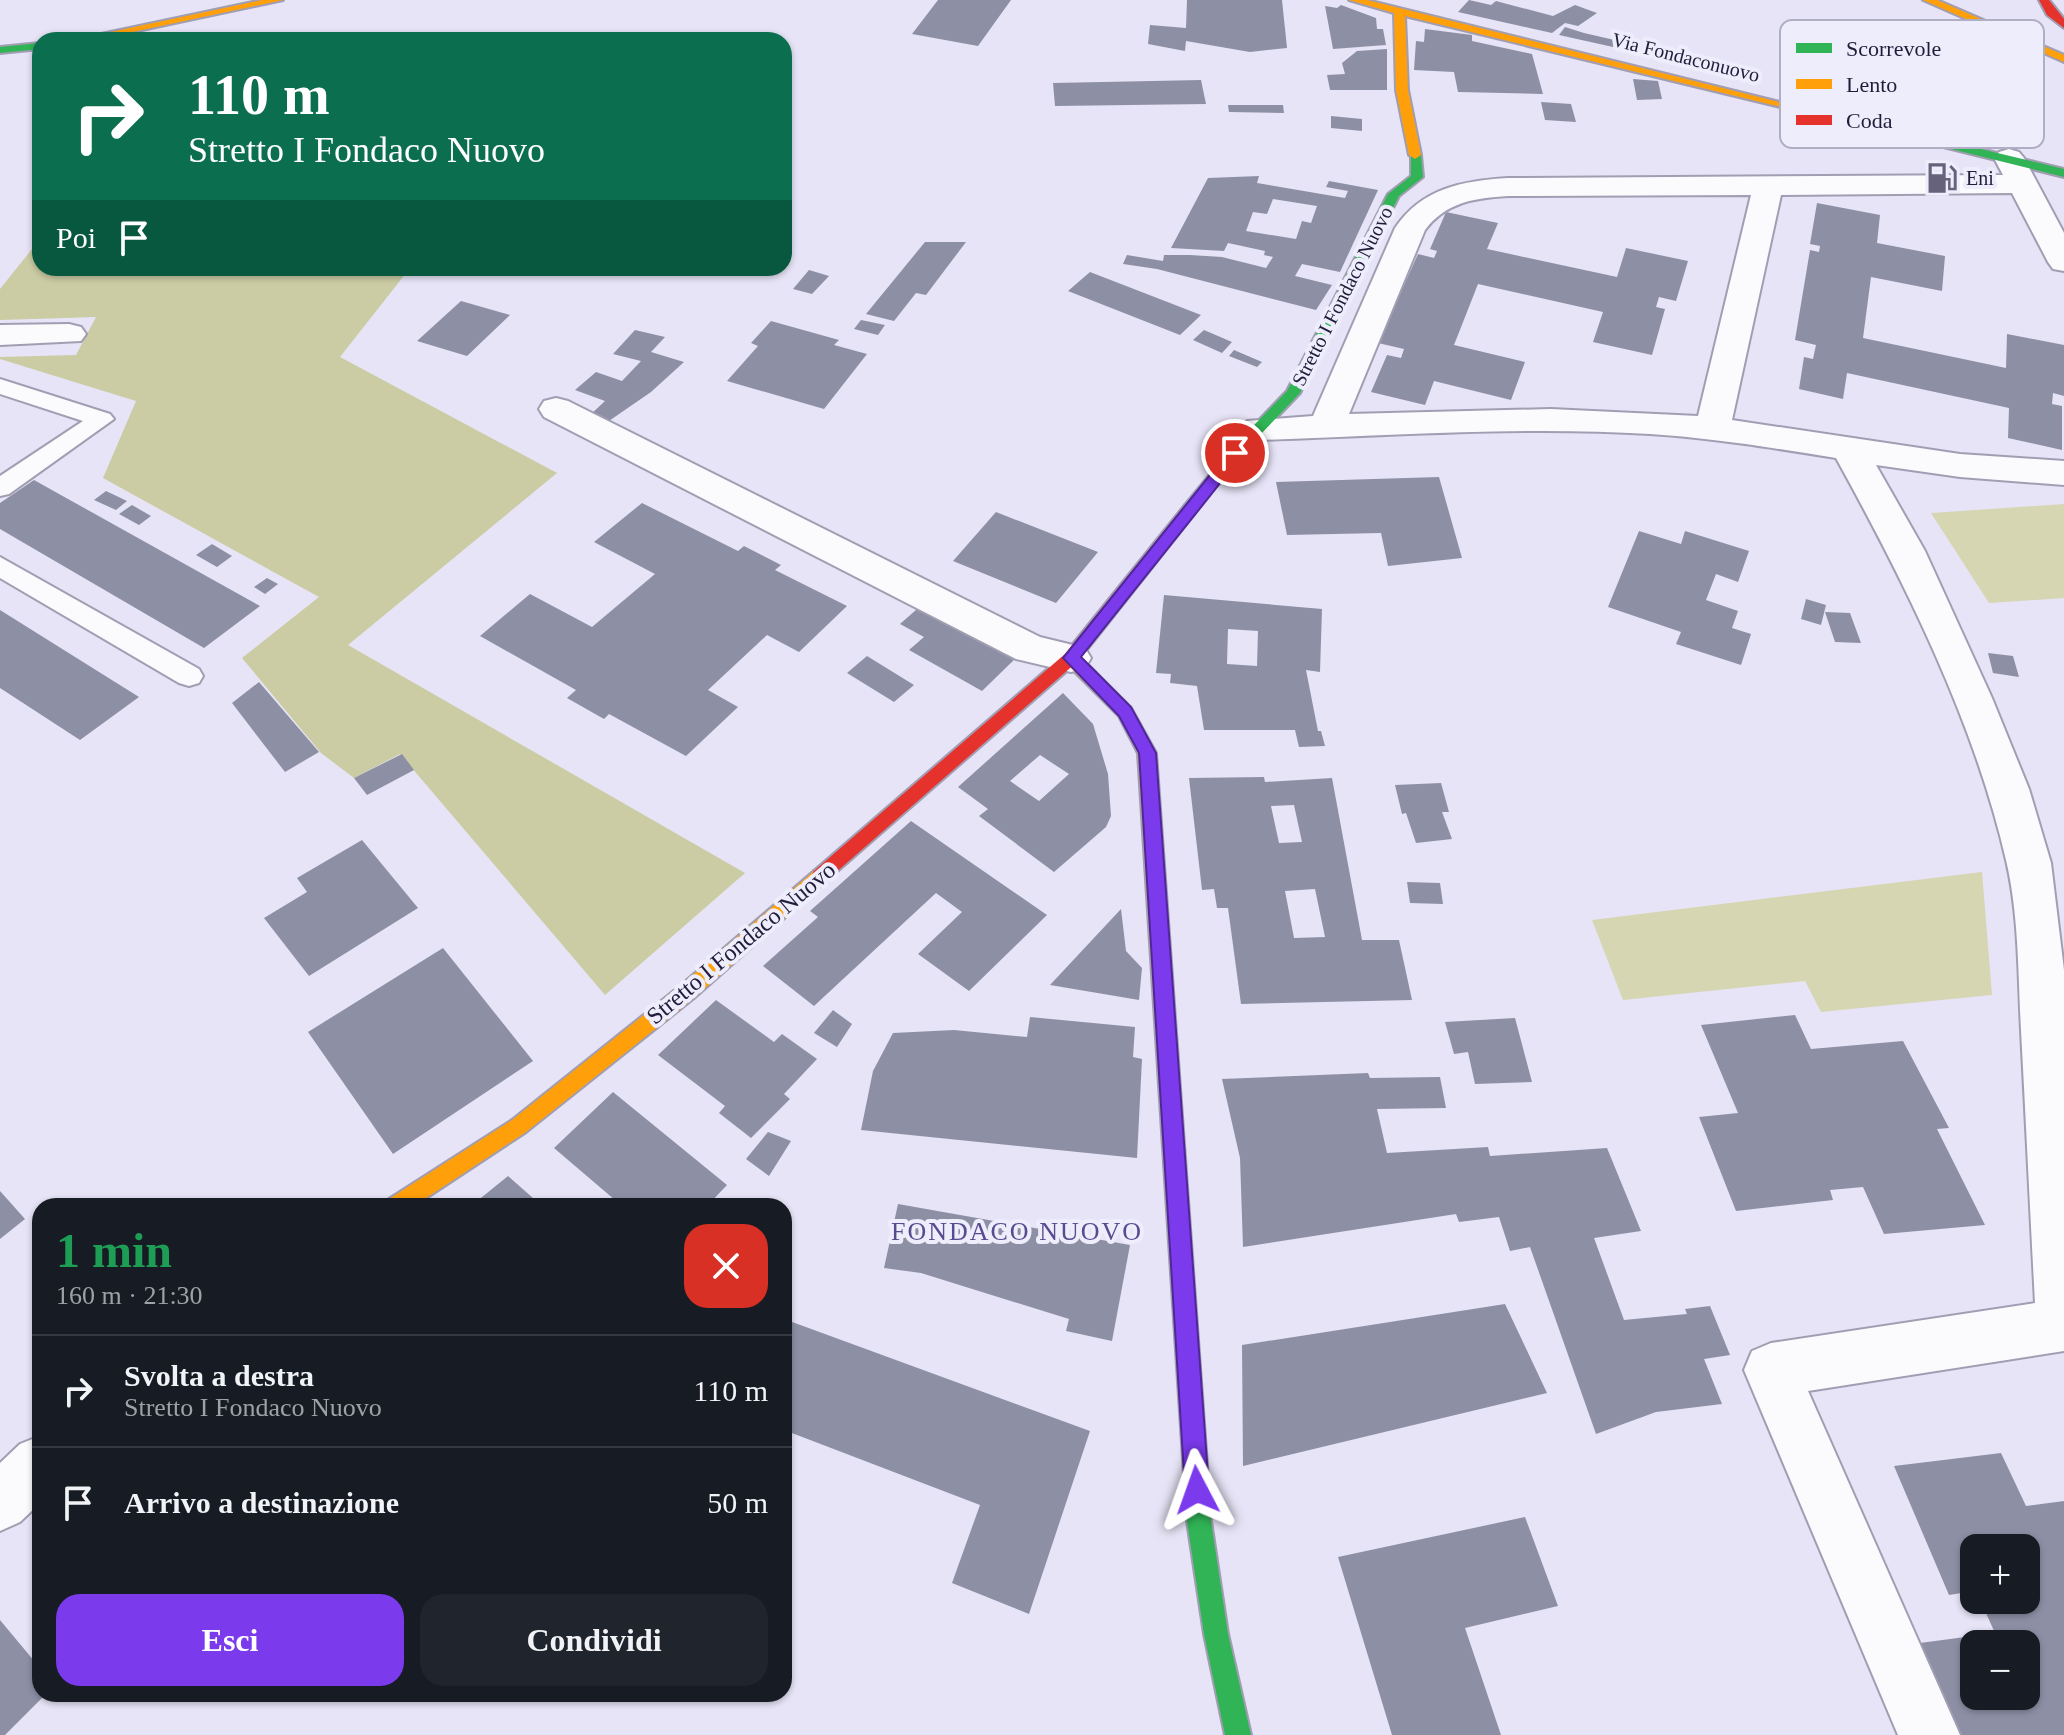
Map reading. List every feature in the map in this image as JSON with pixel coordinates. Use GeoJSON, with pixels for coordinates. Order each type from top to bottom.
{"type":"FeatureCollection","features":[{"type":"Feature","properties":{"kind":"main road"},"geometry":{"type":"LineString","coordinates":[[119,32],[278,0]]}},
{"type":"Feature","properties":{"kind":"main road","name":"Via Fondaconuovo"},"geometry":{"type":"LineString","coordinates":[[1355,0],[1780,110]]}},
{"type":"Feature","properties":{"kind":"main road"},"geometry":{"type":"LineString","coordinates":[[1928,0],[1974,20]]}},
{"type":"Feature","properties":{"kind":"main road"},"geometry":{"type":"LineString","coordinates":[[1976,0],[2011,20]]}},
{"type":"Feature","properties":{"kind":"main road"},"geometry":{"type":"LineString","coordinates":[[2044,0],[2051,13],[2064,25]]}},
{"type":"Feature","properties":{"kind":"main road","name":"Stretto I Fondaco Nuovo"},"geometry":{"type":"LineString","coordinates":[[408,1198],[519,1126],[687,992],[1071,658],[1235,453],[1293,393],[1394,194],[1417,177],[1402,90],[1399,11]]}},
{"type":"Feature","properties":{"kind":"main road"},"geometry":{"type":"LineString","coordinates":[[2044,39],[2064,50]]}},
{"type":"Feature","properties":{"kind":"main road"},"geometry":{"type":"LineString","coordinates":[[0,50],[32,47]]}},
{"type":"Feature","properties":{"kind":"main road"},"geometry":{"type":"LineString","coordinates":[[2044,50],[2064,59]]}},
{"type":"Feature","properties":{"kind":"main road","name":"Via Fondaconuovo"},"geometry":{"type":"LineString","coordinates":[[1926,148],[2015,171],[2064,173]]}},
{"type":"Feature","properties":{"kind":"main road"},"geometry":{"type":"LineString","coordinates":[[1071,658],[1125,712],[1147,753],[1199,1521],[1216,1634],[1238,1735]]}},
{"type":"Feature","properties":{"kind":"street"},"geometry":{"type":"LineString","coordinates":[[1326,427],[1410,228],[1418,214],[1443,196],[1502,189],[1768,186],[2015,171],[2064,262]]}},
{"type":"Feature","properties":{"kind":"street"},"geometry":{"type":"LineString","coordinates":[[1712,431],[1768,186]]}},
{"type":"Feature","properties":{"kind":"street"},"geometry":{"type":"LineString","coordinates":[[0,335],[69,334]]}},
{"type":"Feature","properties":{"kind":"street"},"geometry":{"type":"LineString","coordinates":[[556,409],[1030,649],[1071,658]]}},
{"type":"Feature","properties":{"kind":"street"},"geometry":{"type":"LineString","coordinates":[[1259,429],[1595,421],[1650,423],[1974,466],[2064,473]]}},
{"type":"Feature","properties":{"kind":"street"},"geometry":{"type":"LineString","coordinates":[[1849,449],[1906,551],[1972,698],[2008,789],[2029,863],[2053,983],[2064,1325],[1771,1370],[1929,1735]]}},
{"type":"Feature","properties":{"kind":"street"},"geometry":{"type":"LineString","coordinates":[[0,1502],[32,1472]]}},
{"type":"Feature","properties":{"kind":"lane"},"geometry":{"type":"LineString","coordinates":[[0,386],[102,419],[0,488]]}},
{"type":"Feature","properties":{"kind":"lane"},"geometry":{"type":"LineString","coordinates":[[0,566],[189,676]]}},
{"type":"Feature","properties":{"kind":"green space"},"geometry":{"type":"Polygon","coordinates":[[[32,249],[32,276],[404,276],[340,357],[557,473],[348,645],[745,873],[605,995],[400,754],[354,778],[321,753],[242,658],[319,597],[103,478],[136,401],[0,359],[76,355],[96,317],[0,320],[0,289],[32,249]]]}},
{"type":"Feature","properties":{"kind":"green space"},"geometry":{"type":"Polygon","coordinates":[[[2064,504],[2064,598],[1989,603],[1931,513],[2064,504]]]}},
{"type":"Feature","properties":{"kind":"green space"},"geometry":{"type":"Polygon","coordinates":[[[1982,872],[1992,995],[1821,1012],[1805,981],[1623,1000],[1592,920],[1982,872]]]}},
{"type":"Feature","properties":{"kind":"building"},"geometry":{"type":"Polygon","coordinates":[[[938,0],[1011,0],[978,46],[912,34],[938,0]]]}},
{"type":"Feature","properties":{"kind":"building"},"geometry":{"type":"Polygon","coordinates":[[[1187,0],[1282,0],[1287,48],[1250,52],[1186,41],[1185,51],[1148,44],[1150,25],[1186,28],[1187,0]]]}},
{"type":"Feature","properties":{"kind":"building"},"geometry":{"type":"Polygon","coordinates":[[[1469,0],[1491,5],[1496,1],[1553,16],[1575,5],[1597,13],[1578,26],[1565,23],[1552,33],[1458,12],[1469,0]]]}},
{"type":"Feature","properties":{"kind":"building"},"geometry":{"type":"Polygon","coordinates":[[[1341,5],[1376,18],[1377,29],[1383,29],[1386,45],[1333,49],[1325,6],[1337,8],[1341,5]]]}},
{"type":"Feature","properties":{"kind":"building"},"geometry":{"type":"Polygon","coordinates":[[[1565,27],[1619,41],[1613,47],[1559,35],[1565,27]]]}},
{"type":"Feature","properties":{"kind":"building"},"geometry":{"type":"Polygon","coordinates":[[[1425,29],[1472,35],[1472,41],[1532,54],[1543,94],[1458,92],[1454,72],[1414,70],[1416,41],[1424,42],[1425,29]]]}},
{"type":"Feature","properties":{"kind":"building"},"geometry":{"type":"Polygon","coordinates":[[[1387,49],[1387,90],[1330,90],[1327,75],[1345,74],[1342,63],[1357,51],[1387,49]]]}},
{"type":"Feature","properties":{"kind":"building"},"geometry":{"type":"Polygon","coordinates":[[[1633,79],[1658,81],[1662,99],[1637,100],[1633,79]]]}},
{"type":"Feature","properties":{"kind":"building"},"geometry":{"type":"Polygon","coordinates":[[[1201,80],[1206,104],[1055,106],[1053,83],[1201,80]]]}},
{"type":"Feature","properties":{"kind":"building"},"geometry":{"type":"Polygon","coordinates":[[[1541,102],[1571,104],[1576,122],[1545,120],[1541,102]]]}},
{"type":"Feature","properties":{"kind":"building"},"geometry":{"type":"Polygon","coordinates":[[[1228,105],[1283,105],[1284,113],[1229,112],[1228,105]]]}},
{"type":"Feature","properties":{"kind":"building"},"geometry":{"type":"Polygon","coordinates":[[[1331,116],[1362,119],[1362,131],[1331,128],[1331,116]]]}},
{"type":"Feature","properties":{"kind":"building"},"geometry":{"type":"Polygon","coordinates":[[[1259,176],[1257,183],[1345,198],[1348,191],[1326,187],[1329,181],[1378,190],[1340,272],[1302,264],[1295,276],[1332,285],[1316,310],[1157,269],[1123,264],[1127,255],[1163,261],[1164,255],[1190,255],[1222,257],[1266,268],[1273,257],[1264,255],[1265,251],[1228,243],[1224,251],[1171,248],[1208,178],[1259,176]],[[1273,199],[1267,214],[1253,212],[1246,231],[1296,239],[1302,221],[1311,223],[1317,206],[1273,199]]]}},
{"type":"Feature","properties":{"kind":"building"},"geometry":{"type":"Polygon","coordinates":[[[1817,203],[1880,215],[1877,243],[1945,256],[1942,291],[1871,277],[1863,338],[2006,368],[2007,334],[2064,345],[2064,396],[2053,393],[2052,404],[2062,406],[2062,450],[2008,438],[2009,408],[1847,373],[1843,399],[1799,389],[1804,357],[1813,359],[1816,345],[1795,340],[1810,250],[1819,252],[1820,246],[1810,244],[1817,203]]]}},
{"type":"Feature","properties":{"kind":"building"},"geometry":{"type":"Polygon","coordinates":[[[1446,212],[1498,223],[1487,249],[1617,277],[1626,248],[1688,261],[1676,301],[1659,297],[1656,307],[1665,309],[1652,355],[1593,342],[1603,312],[1478,284],[1454,345],[1525,362],[1511,400],[1434,381],[1425,405],[1371,392],[1387,355],[1401,358],[1404,349],[1378,343],[1418,254],[1434,258],[1437,251],[1430,249],[1446,212]]]}},
{"type":"Feature","properties":{"kind":"building"},"geometry":{"type":"Polygon","coordinates":[[[925,242],[966,242],[926,295],[916,293],[894,321],[866,314],[925,242]]]}},
{"type":"Feature","properties":{"kind":"building"},"geometry":{"type":"Polygon","coordinates":[[[809,270],[829,276],[812,294],[793,289],[809,270]]]}},
{"type":"Feature","properties":{"kind":"building"},"geometry":{"type":"Polygon","coordinates":[[[1090,272],[1201,315],[1180,335],[1068,291],[1090,272]]]}},
{"type":"Feature","properties":{"kind":"building"},"geometry":{"type":"Polygon","coordinates":[[[461,301],[510,315],[467,356],[417,341],[461,301]]]}},
{"type":"Feature","properties":{"kind":"building"},"geometry":{"type":"Polygon","coordinates":[[[861,320],[885,325],[878,335],[854,329],[861,320]]]}},
{"type":"Feature","properties":{"kind":"building"},"geometry":{"type":"Polygon","coordinates":[[[771,321],[839,340],[834,345],[867,354],[824,409],[727,381],[758,346],[751,343],[771,321]]]}},
{"type":"Feature","properties":{"kind":"building"},"geometry":{"type":"Polygon","coordinates":[[[635,330],[665,337],[651,352],[684,362],[651,392],[606,423],[589,416],[605,401],[575,390],[596,372],[622,381],[641,361],[613,354],[635,330]]]}},
{"type":"Feature","properties":{"kind":"building"},"geometry":{"type":"Polygon","coordinates":[[[1204,330],[1232,342],[1222,353],[1193,340],[1204,330]]]}},
{"type":"Feature","properties":{"kind":"building"},"geometry":{"type":"Polygon","coordinates":[[[1234,350],[1262,362],[1257,367],[1229,356],[1234,350]]]}},
{"type":"Feature","properties":{"kind":"building"},"geometry":{"type":"Polygon","coordinates":[[[1439,477],[1462,558],[1388,566],[1381,533],[1287,535],[1276,482],[1439,477]]]}},
{"type":"Feature","properties":{"kind":"building"},"geometry":{"type":"Polygon","coordinates":[[[34,480],[260,606],[204,648],[0,529],[0,503],[34,480]]]}},
{"type":"Feature","properties":{"kind":"building"},"geometry":{"type":"Polygon","coordinates":[[[106,491],[127,501],[116,510],[94,500],[106,491]]]}},
{"type":"Feature","properties":{"kind":"building"},"geometry":{"type":"Polygon","coordinates":[[[642,503],[738,551],[744,546],[781,565],[775,570],[847,606],[799,652],[767,635],[708,690],[738,707],[686,756],[609,714],[604,719],[567,698],[576,690],[480,636],[530,594],[592,627],[655,574],[594,542],[642,503]]]}},
{"type":"Feature","properties":{"kind":"building"},"geometry":{"type":"Polygon","coordinates":[[[132,505],[151,516],[139,525],[119,514],[132,505]]]}},
{"type":"Feature","properties":{"kind":"building"},"geometry":{"type":"Polygon","coordinates":[[[996,512],[1098,552],[1056,603],[953,561],[996,512]]]}},
{"type":"Feature","properties":{"kind":"building"},"geometry":{"type":"Polygon","coordinates":[[[1639,531],[1681,544],[1685,531],[1749,551],[1738,582],[1716,574],[1706,600],[1738,611],[1732,628],[1751,634],[1741,665],[1676,644],[1681,632],[1608,607],[1639,531]]]}},
{"type":"Feature","properties":{"kind":"building"},"geometry":{"type":"Polygon","coordinates":[[[212,544],[232,556],[217,567],[196,555],[212,544]]]}},
{"type":"Feature","properties":{"kind":"building"},"geometry":{"type":"Polygon","coordinates":[[[267,578],[278,584],[265,594],[254,587],[267,578]]]}},
{"type":"Feature","properties":{"kind":"building"},"geometry":{"type":"Polygon","coordinates":[[[1164,595],[1322,609],[1320,672],[1306,670],[1318,731],[1321,731],[1325,746],[1299,747],[1295,730],[1204,730],[1197,686],[1170,683],[1171,674],[1156,673],[1164,595]],[[1228,629],[1227,664],[1257,666],[1258,631],[1228,629]]]}},
{"type":"Feature","properties":{"kind":"building"},"geometry":{"type":"Polygon","coordinates":[[[1806,599],[1826,605],[1821,625],[1801,619],[1806,599]]]}},
{"type":"Feature","properties":{"kind":"building"},"geometry":{"type":"Polygon","coordinates":[[[925,602],[1020,654],[982,691],[909,650],[924,637],[900,624],[925,602]]]}},
{"type":"Feature","properties":{"kind":"building"},"geometry":{"type":"Polygon","coordinates":[[[0,610],[139,697],[80,740],[0,688],[0,610]]]}},
{"type":"Feature","properties":{"kind":"building"},"geometry":{"type":"Polygon","coordinates":[[[1825,612],[1850,613],[1861,643],[1835,642],[1825,612]]]}},
{"type":"Feature","properties":{"kind":"building"},"geometry":{"type":"Polygon","coordinates":[[[1988,653],[2013,656],[2019,677],[1993,673],[1988,653]]]}},
{"type":"Feature","properties":{"kind":"building"},"geometry":{"type":"Polygon","coordinates":[[[867,656],[914,685],[894,702],[847,673],[867,656]]]}},
{"type":"Feature","properties":{"kind":"building"},"geometry":{"type":"Polygon","coordinates":[[[259,682],[319,752],[285,772],[232,703],[259,682]]]}},
{"type":"Feature","properties":{"kind":"building"},"geometry":{"type":"Polygon","coordinates":[[[1063,693],[1093,724],[1108,774],[1111,816],[1106,827],[1054,872],[979,816],[988,809],[958,787],[1063,693]],[[1040,755],[1010,781],[1039,801],[1069,774],[1040,755]]]}},
{"type":"Feature","properties":{"kind":"building"},"geometry":{"type":"Polygon","coordinates":[[[402,754],[414,770],[367,795],[354,778],[402,754]]]}},
{"type":"Feature","properties":{"kind":"building"},"geometry":{"type":"Polygon","coordinates":[[[1264,777],[1265,782],[1332,778],[1362,940],[1399,940],[1412,1000],[1241,1004],[1228,908],[1217,908],[1214,889],[1202,890],[1189,778],[1264,777]],[[1294,805],[1271,806],[1279,843],[1302,842],[1294,805]],[[1315,889],[1285,891],[1294,938],[1325,937],[1315,889]]]}},
{"type":"Feature","properties":{"kind":"building"},"geometry":{"type":"Polygon","coordinates":[[[1441,783],[1449,812],[1442,812],[1452,839],[1416,843],[1406,813],[1402,814],[1395,785],[1441,783]]]}},
{"type":"Feature","properties":{"kind":"building"},"geometry":{"type":"Polygon","coordinates":[[[911,821],[1047,915],[969,991],[918,954],[962,912],[936,893],[814,1006],[763,966],[818,917],[810,911],[911,821]]]}},
{"type":"Feature","properties":{"kind":"building"},"geometry":{"type":"Polygon","coordinates":[[[362,840],[418,908],[309,976],[264,918],[307,892],[297,878],[362,840]]]}},
{"type":"Feature","properties":{"kind":"building"},"geometry":{"type":"Polygon","coordinates":[[[1407,882],[1440,883],[1443,904],[1410,903],[1407,882]]]}},
{"type":"Feature","properties":{"kind":"building"},"geometry":{"type":"Polygon","coordinates":[[[1121,909],[1126,951],[1142,968],[1139,1000],[1050,985],[1121,909]]]}},
{"type":"Feature","properties":{"kind":"building"},"geometry":{"type":"Polygon","coordinates":[[[443,948],[533,1061],[393,1154],[308,1032],[443,948]]]}},
{"type":"Feature","properties":{"kind":"building"},"geometry":{"type":"Polygon","coordinates":[[[716,1000],[774,1042],[782,1034],[817,1059],[784,1094],[790,1099],[751,1138],[719,1113],[725,1106],[658,1055],[716,1000]]]}},
{"type":"Feature","properties":{"kind":"building"},"geometry":{"type":"Polygon","coordinates":[[[833,1010],[852,1024],[837,1047],[814,1033],[833,1010]]]}},
{"type":"Feature","properties":{"kind":"building"},"geometry":{"type":"Polygon","coordinates":[[[1795,1015],[1811,1049],[1903,1041],[1949,1128],[1937,1129],[1985,1225],[1884,1234],[1863,1187],[1830,1190],[1833,1200],[1736,1211],[1699,1117],[1738,1113],[1701,1025],[1795,1015]]]}},
{"type":"Feature","properties":{"kind":"building"},"geometry":{"type":"Polygon","coordinates":[[[1030,1017],[1135,1027],[1133,1057],[1142,1059],[1137,1158],[861,1130],[873,1071],[893,1033],[954,1030],[1027,1037],[1030,1017]]]}},
{"type":"Feature","properties":{"kind":"building"},"geometry":{"type":"Polygon","coordinates":[[[1515,1018],[1532,1082],[1475,1084],[1468,1052],[1454,1054],[1445,1022],[1515,1018]]]}},
{"type":"Feature","properties":{"kind":"building"},"geometry":{"type":"Polygon","coordinates":[[[1368,1073],[1370,1078],[1440,1077],[1446,1108],[1377,1109],[1387,1153],[1488,1147],[1490,1156],[1607,1148],[1641,1231],[1594,1238],[1624,1320],[1687,1314],[1685,1309],[1710,1306],[1730,1355],[1704,1359],[1722,1404],[1656,1412],[1596,1434],[1530,1247],[1510,1251],[1499,1217],[1459,1222],[1456,1214],[1243,1247],[1240,1158],[1222,1079],[1368,1073]]]}},
{"type":"Feature","properties":{"kind":"building"},"geometry":{"type":"Polygon","coordinates":[[[613,1092],[727,1185],[715,1198],[613,1198],[554,1148],[613,1092]]]}},
{"type":"Feature","properties":{"kind":"building"},"geometry":{"type":"Polygon","coordinates":[[[768,1132],[791,1141],[769,1176],[746,1159],[768,1132]]]}},
{"type":"Feature","properties":{"kind":"building"},"geometry":{"type":"Polygon","coordinates":[[[508,1176],[533,1198],[481,1198],[508,1176]]]}},
{"type":"Feature","properties":{"kind":"building"},"geometry":{"type":"Polygon","coordinates":[[[0,1191],[25,1219],[0,1239],[0,1191]]]}},
{"type":"Feature","properties":{"kind":"building"},"geometry":{"type":"Polygon","coordinates":[[[898,1204],[1130,1245],[1112,1341],[1066,1331],[1069,1319],[921,1273],[884,1268],[898,1204]]]}},
{"type":"Feature","properties":{"kind":"building"},"geometry":{"type":"Polygon","coordinates":[[[1505,1304],[1547,1393],[1243,1466],[1242,1345],[1505,1304]]]}},
{"type":"Feature","properties":{"kind":"building"},"geometry":{"type":"Polygon","coordinates":[[[792,1322],[1090,1431],[1029,1614],[952,1583],[980,1505],[792,1433],[792,1322]]]}},
{"type":"Feature","properties":{"kind":"building"},"geometry":{"type":"Polygon","coordinates":[[[2001,1453],[2026,1506],[2064,1501],[2064,1735],[1958,1735],[1920,1643],[1960,1638],[1960,1710],[2040,1710],[2040,1630],[1994,1630],[1986,1614],[2040,1614],[2040,1534],[1960,1534],[1960,1593],[1949,1595],[1894,1466],[2001,1453]]]}},
{"type":"Feature","properties":{"kind":"building"},"geometry":{"type":"Polygon","coordinates":[[[1525,1517],[1558,1606],[1465,1628],[1501,1735],[1392,1735],[1338,1557],[1525,1517]]]}},
{"type":"Feature","properties":{"kind":"building"},"geometry":{"type":"Polygon","coordinates":[[[0,1620],[32,1658],[32,1702],[38,1702],[5,1735],[0,1735],[0,1620]]]}},
{"type":"Feature","properties":{"kind":"traffic: fast"},"geometry":{"type":"LineString","coordinates":[[0,50],[32,47]]}},
{"type":"Feature","properties":{"kind":"traffic: fast"},"geometry":{"type":"LineString","coordinates":[[1961,148],[2064,173]]}},
{"type":"Feature","properties":{"kind":"traffic: fast"},"geometry":{"type":"LineString","coordinates":[[1190,509],[1235,453],[1293,393],[1394,194],[1417,177],[1415,155]]}},
{"type":"Feature","properties":{"kind":"traffic: fast"},"geometry":{"type":"LineString","coordinates":[[1180,1242],[1199,1521],[1216,1634],[1238,1735]]}},
{"type":"Feature","properties":{"kind":"traffic: slow"},"geometry":{"type":"LineString","coordinates":[[119,32],[278,0]]}},
{"type":"Feature","properties":{"kind":"traffic: slow"},"geometry":{"type":"LineString","coordinates":[[1354,0],[1780,104]]}},
{"type":"Feature","properties":{"kind":"traffic: slow"},"geometry":{"type":"LineString","coordinates":[[1928,0],[1974,20]]}},
{"type":"Feature","properties":{"kind":"traffic: slow"},"geometry":{"type":"LineString","coordinates":[[1399,11],[1402,90],[1415,155]]}},
{"type":"Feature","properties":{"kind":"traffic: slow"},"geometry":{"type":"LineString","coordinates":[[2044,50],[2064,59]]}},
{"type":"Feature","properties":{"kind":"traffic: slow"},"geometry":{"type":"LineString","coordinates":[[1071,658],[1125,712],[1147,753],[1180,1242]]}},
{"type":"Feature","properties":{"kind":"traffic: slow"},"geometry":{"type":"LineString","coordinates":[[408,1198],[519,1126],[687,992],[820,876]]}},
{"type":"Feature","properties":{"kind":"traffic: jam"},"geometry":{"type":"LineString","coordinates":[[2044,0],[2051,13],[2064,25]]}},
{"type":"Feature","properties":{"kind":"traffic: jam"},"geometry":{"type":"LineString","coordinates":[[820,876],[1071,658],[1190,509]]}},
{"type":"Feature","properties":{"kind":"place","name":"Eni"},"geometry":{"type":"Point","coordinates":[1942,178]}},
{"type":"Feature","properties":{"kind":"district","name":"FONDACO NUOVO"},"geometry":{"type":"Point","coordinates":[1017,1231]}},
{"type":"Feature","properties":{"kind":"route"},"geometry":{"type":"LineString","coordinates":[[1197,1490],[1147,753],[1125,712],[1071,658],[1235,453]]}}]}
